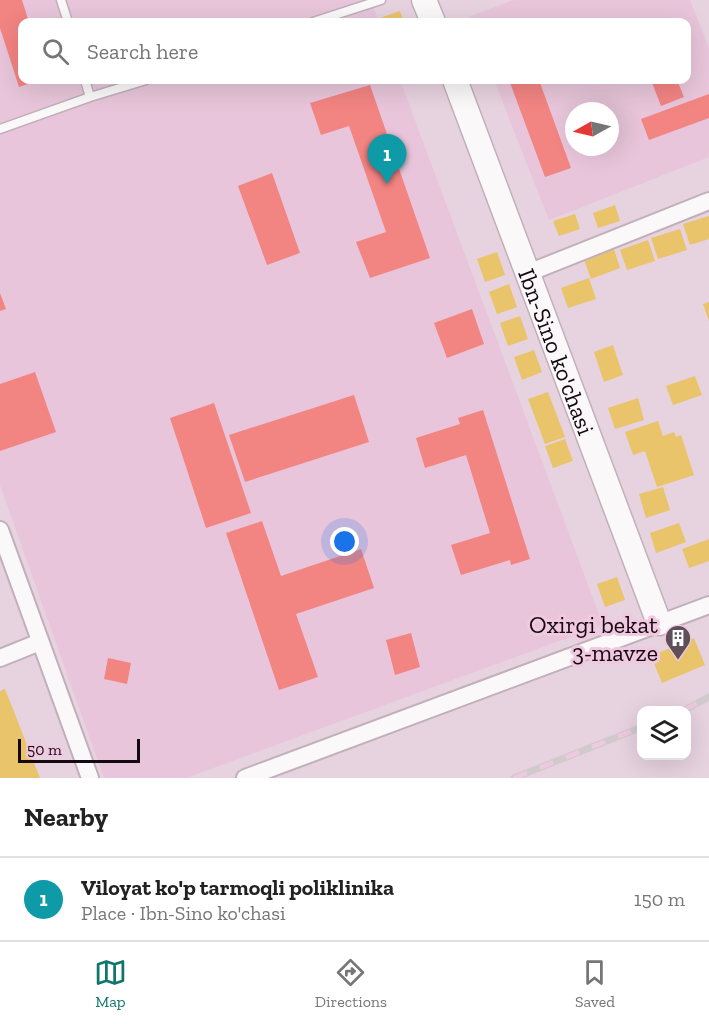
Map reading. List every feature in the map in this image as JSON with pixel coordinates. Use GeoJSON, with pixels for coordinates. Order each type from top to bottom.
{"type":"FeatureCollection","features":[{"type":"Feature","properties":{"kind":"main road"},"geometry":{"type":"LineString","coordinates":[[424,0],[431,18]]}},
{"type":"Feature","properties":{"kind":"main road","name":"Ibn-Sino ko'chasi"},"geometry":{"type":"LineString","coordinates":[[457,84],[659,623]]}},
{"type":"Feature","properties":{"kind":"street"},"geometry":{"type":"LineString","coordinates":[[528,273],[709,201]]}},
{"type":"Feature","properties":{"kind":"street"},"geometry":{"type":"LineString","coordinates":[[0,530],[90,778]]}},
{"type":"Feature","properties":{"kind":"street"},"geometry":{"type":"LineString","coordinates":[[245,778],[709,605]]}},
{"type":"Feature","properties":{"kind":"street"},"geometry":{"type":"LineString","coordinates":[[0,658],[40,642]]}},
{"type":"Feature","properties":{"kind":"lane"},"geometry":{"type":"LineString","coordinates":[[62,0],[67,18]]}},
{"type":"Feature","properties":{"kind":"lane"},"geometry":{"type":"LineString","coordinates":[[325,18],[381,0]]}},
{"type":"Feature","properties":{"kind":"lane"},"geometry":{"type":"LineString","coordinates":[[86,84],[90,97]]}},
{"type":"Feature","properties":{"kind":"lane"},"geometry":{"type":"LineString","coordinates":[[0,129],[133,84]]}},
{"type":"Feature","properties":{"kind":"shaded area"},"geometry":{"type":"Polygon","coordinates":[[[0,0],[371,0],[378,18],[18,18],[18,84],[401,84],[603,625],[186,778],[104,778],[0,485],[0,0]]]}},
{"type":"Feature","properties":{"kind":"shaded area"},"geometry":{"type":"Polygon","coordinates":[[[513,0],[690,0],[709,48],[709,157],[549,220],[496,84],[691,84],[691,18],[469,17],[513,0]]]}},
{"type":"Feature","properties":{"kind":"building: Homes"},"geometry":{"type":"Polygon","coordinates":[[[400,11],[403,18],[380,18],[400,11]]]}},
{"type":"Feature","properties":{"kind":"building: Homes"},"geometry":{"type":"Polygon","coordinates":[[[615,205],[620,221],[598,228],[593,213],[615,205]]]}},
{"type":"Feature","properties":{"kind":"building: Homes"},"geometry":{"type":"Polygon","coordinates":[[[575,214],[580,229],[559,236],[553,221],[575,214]]]}},
{"type":"Feature","properties":{"kind":"building: Homes"},"geometry":{"type":"Polygon","coordinates":[[[709,216],[709,239],[690,245],[683,224],[709,216]]]}},
{"type":"Feature","properties":{"kind":"building: Homes"},"geometry":{"type":"Polygon","coordinates":[[[680,229],[687,250],[658,259],[651,238],[680,229]]]}},
{"type":"Feature","properties":{"kind":"building: Homes"},"geometry":{"type":"Polygon","coordinates":[[[648,240],[655,261],[627,270],[620,250],[648,240]]]}},
{"type":"Feature","properties":{"kind":"building: Homes"},"geometry":{"type":"Polygon","coordinates":[[[614,249],[620,268],[591,279],[584,260],[614,249]]]}},
{"type":"Feature","properties":{"kind":"building: Homes"},"geometry":{"type":"Polygon","coordinates":[[[497,252],[505,275],[485,282],[477,259],[497,252]]]}},
{"type":"Feature","properties":{"kind":"building: Homes"},"geometry":{"type":"Polygon","coordinates":[[[589,278],[596,299],[568,308],[561,288],[589,278]]]}},
{"type":"Feature","properties":{"kind":"building: Homes"},"geometry":{"type":"Polygon","coordinates":[[[509,284],[517,307],[497,314],[489,292],[509,284]]]}},
{"type":"Feature","properties":{"kind":"building: Homes"},"geometry":{"type":"Polygon","coordinates":[[[709,302],[709,321],[703,304],[709,302]]]}},
{"type":"Feature","properties":{"kind":"building: Homes"},"geometry":{"type":"Polygon","coordinates":[[[520,316],[528,339],[508,346],[500,323],[520,316]]]}},
{"type":"Feature","properties":{"kind":"building: Homes"},"geometry":{"type":"Polygon","coordinates":[[[613,345],[623,375],[604,382],[594,352],[613,345]]]}},
{"type":"Feature","properties":{"kind":"building: Homes"},"geometry":{"type":"Polygon","coordinates":[[[534,350],[542,372],[522,380],[514,357],[534,350]]]}},
{"type":"Feature","properties":{"kind":"building: Homes"},"geometry":{"type":"Polygon","coordinates":[[[695,376],[702,395],[673,405],[666,386],[695,376]]]}},
{"type":"Feature","properties":{"kind":"building: Homes"},"geometry":{"type":"Polygon","coordinates":[[[548,392],[565,437],[545,444],[528,399],[548,392]]]}},
{"type":"Feature","properties":{"kind":"building: Homes"},"geometry":{"type":"Polygon","coordinates":[[[638,398],[644,420],[615,429],[608,408],[638,398]]]}},
{"type":"Feature","properties":{"kind":"building: Homes"},"geometry":{"type":"Polygon","coordinates":[[[658,421],[663,436],[674,432],[676,437],[681,435],[694,475],[657,487],[645,451],[633,455],[625,432],[658,421]]]}},
{"type":"Feature","properties":{"kind":"building: Homes"},"geometry":{"type":"Polygon","coordinates":[[[565,439],[573,461],[553,468],[545,446],[565,439]]]}},
{"type":"Feature","properties":{"kind":"building: Homes"},"geometry":{"type":"Polygon","coordinates":[[[663,487],[670,510],[646,518],[639,494],[663,487]]]}},
{"type":"Feature","properties":{"kind":"building: Homes"},"geometry":{"type":"Polygon","coordinates":[[[679,523],[686,542],[656,553],[650,533],[679,523]]]}},
{"type":"Feature","properties":{"kind":"building: Homes"},"geometry":{"type":"Polygon","coordinates":[[[709,539],[709,561],[689,568],[682,549],[709,539]]]}},
{"type":"Feature","properties":{"kind":"building: Homes"},"geometry":{"type":"Polygon","coordinates":[[[617,577],[625,600],[605,607],[597,584],[617,577]]]}},
{"type":"Feature","properties":{"kind":"building: Homes","name":"Oxirgi bekat 3-mavze"},"geometry":{"type":"Polygon","coordinates":[[[694,638],[705,665],[662,683],[651,656],[694,638]]]}},
{"type":"Feature","properties":{"kind":"building: Homes"},"geometry":{"type":"Polygon","coordinates":[[[5,689],[40,778],[0,778],[0,691],[5,689]]]}},
{"type":"Feature","properties":{"kind":"building: Health"},"geometry":{"type":"Polygon","coordinates":[[[0,0],[22,0],[28,18],[18,18],[18,84],[0,28],[0,0]]]}},
{"type":"Feature","properties":{"kind":"building: Health"},"geometry":{"type":"Polygon","coordinates":[[[510,84],[540,84],[571,168],[545,177],[510,84]]]}},
{"type":"Feature","properties":{"kind":"building: Health"},"geometry":{"type":"Polygon","coordinates":[[[653,84],[679,84],[684,97],[661,106],[653,84]]]}},
{"type":"Feature","properties":{"kind":"building: Health"},"geometry":{"type":"Polygon","coordinates":[[[370,85],[430,258],[370,278],[356,242],[386,232],[349,126],[321,135],[310,103],[370,85]]]}},
{"type":"Feature","properties":{"kind":"building: Health"},"geometry":{"type":"Polygon","coordinates":[[[709,94],[709,118],[649,140],[641,119],[709,94]]]}},
{"type":"Feature","properties":{"kind":"building: Health"},"geometry":{"type":"Polygon","coordinates":[[[272,173],[300,253],[267,265],[238,186],[272,173]]]}},
{"type":"Feature","properties":{"kind":"building: Health"},"geometry":{"type":"Polygon","coordinates":[[[0,293],[6,309],[0,311],[0,293]]]}},
{"type":"Feature","properties":{"kind":"building: Health"},"geometry":{"type":"Polygon","coordinates":[[[472,309],[484,344],[447,358],[434,323],[472,309]]]}},
{"type":"Feature","properties":{"kind":"building: Health"},"geometry":{"type":"Polygon","coordinates":[[[35,372],[56,432],[0,451],[0,384],[35,372]]]}},
{"type":"Feature","properties":{"kind":"building: Health"},"geometry":{"type":"Polygon","coordinates":[[[354,395],[369,442],[245,482],[229,435],[354,395]]]}},
{"type":"Feature","properties":{"kind":"building: Health"},"geometry":{"type":"Polygon","coordinates":[[[214,403],[251,513],[206,528],[170,418],[214,403]]]}},
{"type":"Feature","properties":{"kind":"building: Health"},"geometry":{"type":"Polygon","coordinates":[[[483,410],[530,559],[511,565],[510,560],[461,575],[451,545],[490,533],[466,455],[425,468],[416,438],[460,424],[458,418],[483,410]]]}},
{"type":"Feature","properties":{"kind":"building: Health"},"geometry":{"type":"Polygon","coordinates":[[[262,521],[281,576],[361,549],[374,588],[296,614],[318,677],[279,690],[226,533],[262,521]]]}},
{"type":"Feature","properties":{"kind":"building: Health"},"geometry":{"type":"Polygon","coordinates":[[[411,633],[420,667],[395,675],[386,640],[411,633]]]}},
{"type":"Feature","properties":{"kind":"building: Health"},"geometry":{"type":"Polygon","coordinates":[[[108,658],[131,663],[127,684],[104,679],[108,658]]]}},
{"type":"Feature","properties":{"kind":"railway"},"geometry":{"type":"LineString","coordinates":[[691,706],[709,697]]}},
{"type":"Feature","properties":{"kind":"railway"},"geometry":{"type":"LineString","coordinates":[[514,778],[637,729]]}},
{"type":"Feature","properties":{"kind":"place","name":"Viloyat ko'p tarmoqli poliklinika"},"geometry":{"type":"Point","coordinates":[387,184]}},
{"type":"Feature","properties":{"kind":"place","name":"Oxirgi bekat 3-mavze"},"geometry":{"type":"Point","coordinates":[678,661]}}]}
